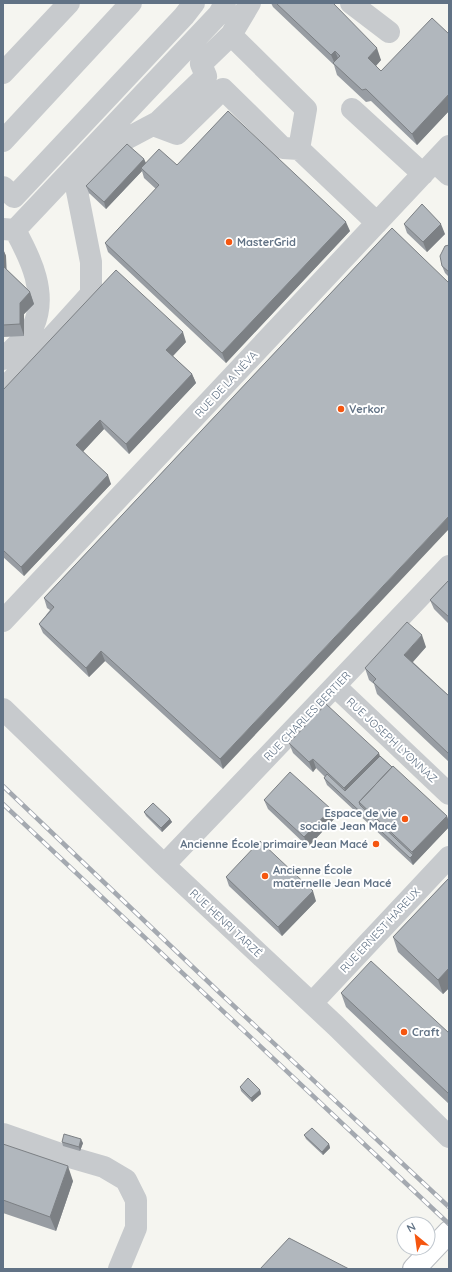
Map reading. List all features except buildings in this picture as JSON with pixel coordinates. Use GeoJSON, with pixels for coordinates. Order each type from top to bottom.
{"type":"FeatureCollection","features":[{"type":"Feature","properties":{"kind":"main road"},"geometry":{"type":"LineString","coordinates":[[414,1269],[449,1232]]}},
{"type":"Feature","properties":{"kind":"street"},"geometry":{"type":"LineString","coordinates":[[3,73],[68,3]]}},
{"type":"Feature","properties":{"kind":"street"},"geometry":{"type":"LineString","coordinates":[[3,141],[131,3]]}},
{"type":"Feature","properties":{"kind":"street"},"geometry":{"type":"LineString","coordinates":[[8,192],[184,16],[194,3]]}},
{"type":"Feature","properties":{"kind":"street"},"geometry":{"type":"LineString","coordinates":[[3,359],[32,328],[40,305],[36,280],[29,256],[9,230],[219,14],[225,3]]}},
{"type":"Feature","properties":{"kind":"street"},"geometry":{"type":"LineString","coordinates":[[250,3],[231,35],[201,64],[206,76],[223,89],[283,148],[299,149],[377,223]]}},
{"type":"Feature","properties":{"kind":"street"},"geometry":{"type":"LineString","coordinates":[[351,3],[389,32]]}},
{"type":"Feature","properties":{"kind":"street"},"geometry":{"type":"LineString","coordinates":[[231,35],[306,109],[299,149]]}},
{"type":"Feature","properties":{"kind":"street"},"geometry":{"type":"LineString","coordinates":[[3,390],[91,294],[91,262],[77,191],[124,140],[158,122],[206,76]]}},
{"type":"Feature","properties":{"kind":"street"},"geometry":{"type":"LineString","coordinates":[[153,125],[177,134],[223,89]]}},
{"type":"Feature","properties":{"kind":"street"},"geometry":{"type":"LineString","coordinates":[[352,109],[439,164]]}},
{"type":"Feature","properties":{"kind":"street","name":"RUE DE LA NÉVA"},"geometry":{"type":"LineString","coordinates":[[3,621],[377,223],[439,164]]}},
{"type":"Feature","properties":{"kind":"street","name":"RUE CHARLES BERTIER"},"geometry":{"type":"LineString","coordinates":[[164,865],[449,566]]}},
{"type":"Feature","properties":{"kind":"street","name":"RUE JOSEPH LYONNAZ"},"geometry":{"type":"LineString","coordinates":[[335,686],[449,794]]}},
{"type":"Feature","properties":{"kind":"street","name":"RUE HENRI TARZÉ"},"geometry":{"type":"LineString","coordinates":[[3,709],[164,865],[312,1003],[449,1137]]}},
{"type":"Feature","properties":{"kind":"street","name":"RUE ERNEST HAREUX"},"geometry":{"type":"LineString","coordinates":[[312,1003],[449,857]]}},
{"type":"Feature","properties":{"kind":"street"},"geometry":{"type":"LineString","coordinates":[[3,1134],[66,1156],[104,1167],[126,1180],[136,1200],[136,1228],[119,1269]]}},
{"type":"Feature","properties":{"kind":"railway"},"geometry":{"type":"LineString","coordinates":[[3,786],[220,993],[449,1207]]}},
{"type":"Feature","properties":{"kind":"railway"},"geometry":{"type":"LineString","coordinates":[[3,804],[449,1224]]}},
{"type":"Feature","properties":{"kind":"place","name":"MasterGrid"},"geometry":{"type":"Point","coordinates":[229,242]}},
{"type":"Feature","properties":{"kind":"place","name":"Verkor"},"geometry":{"type":"Point","coordinates":[341,409]}},
{"type":"Feature","properties":{"kind":"place","name":"Espace de vie sociale Jean Macé"},"geometry":{"type":"Point","coordinates":[405,819]}},
{"type":"Feature","properties":{"kind":"place","name":"Ancienne École primaire Jean Macé"},"geometry":{"type":"Point","coordinates":[376,844]}},
{"type":"Feature","properties":{"kind":"place","name":"Ancienne École maternelle Jean Macé"},"geometry":{"type":"Point","coordinates":[265,876]}},
{"type":"Feature","properties":{"kind":"place","name":"Craft"},"geometry":{"type":"Point","coordinates":[404,1032]}}]}
